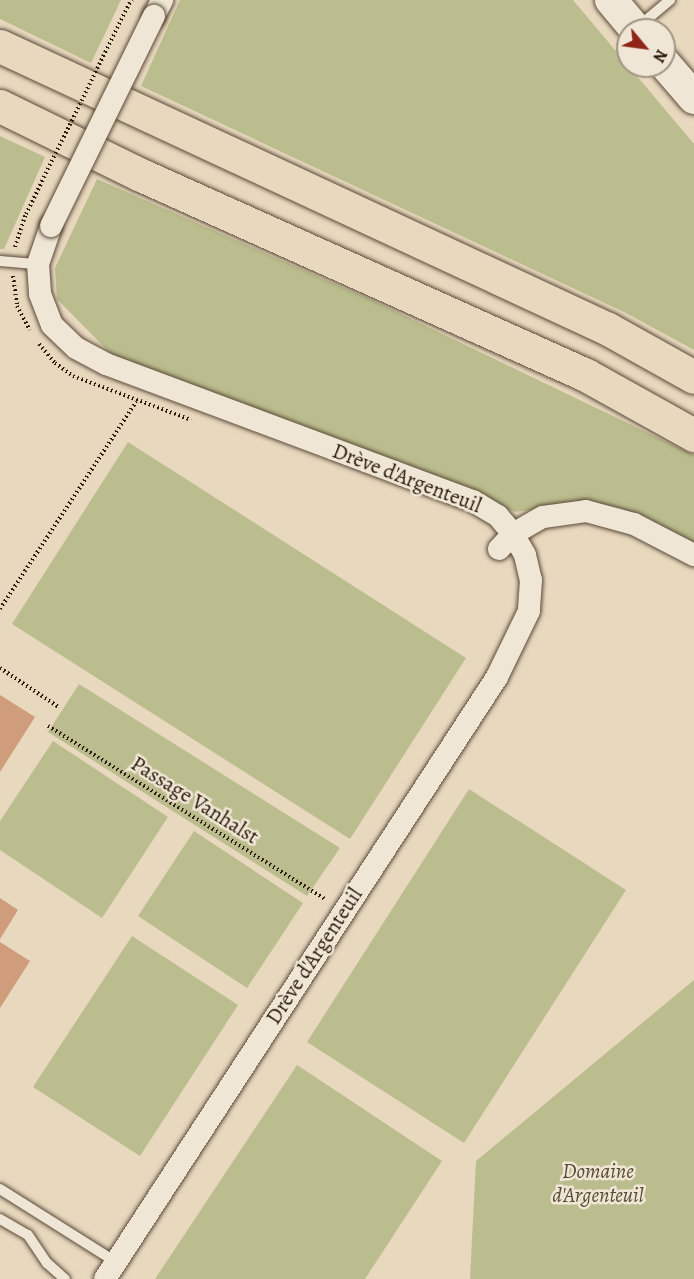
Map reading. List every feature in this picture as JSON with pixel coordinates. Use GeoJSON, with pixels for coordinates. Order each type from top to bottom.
{"type":"FeatureCollection","features":[{"type":"Feature","properties":{"kind":"highway"},"geometry":{"type":"LineString","coordinates":[[0,46],[609,329],[694,377]]}},
{"type":"Feature","properties":{"kind":"highway"},"geometry":{"type":"LineString","coordinates":[[0,106],[152,179],[586,375],[694,435]]}},
{"type":"Feature","properties":{"kind":"street"},"geometry":{"type":"LineString","coordinates":[[611,0],[626,18]]}},
{"type":"Feature","properties":{"kind":"street","name":"Drève d'Argenteuil"},"geometry":{"type":"LineString","coordinates":[[110,1271],[517,642],[529,611],[531,580],[525,555],[506,541],[498,516],[473,501],[148,380],[76,348],[51,326],[40,294],[38,264],[51,226],[158,8]]}},
{"type":"Feature","properties":{"kind":"street"},"geometry":{"type":"LineString","coordinates":[[676,77],[694,98]]}},
{"type":"Feature","properties":{"kind":"street"},"geometry":{"type":"LineString","coordinates":[[506,541],[543,517],[586,511],[634,524],[694,555]]}},
{"type":"Feature","properties":{"kind":"lane"},"geometry":{"type":"LineString","coordinates":[[648,18],[670,0]]}},
{"type":"Feature","properties":{"kind":"lane"},"geometry":{"type":"LineString","coordinates":[[0,261],[38,264]]}},
{"type":"Feature","properties":{"kind":"lane"},"geometry":{"type":"LineString","coordinates":[[0,1189],[110,1271]]}},
{"type":"Feature","properties":{"kind":"lane"},"geometry":{"type":"LineString","coordinates":[[0,1195],[19,1202]]}},
{"type":"Feature","properties":{"kind":"lane"},"geometry":{"type":"LineString","coordinates":[[0,1219],[28,1235],[47,1263],[65,1279]]}},
{"type":"Feature","properties":{"kind":"path"},"geometry":{"type":"LineString","coordinates":[[26,214],[131,2]]}},
{"type":"Feature","properties":{"kind":"path"},"geometry":{"type":"LineString","coordinates":[[0,609],[148,380]]}},
{"type":"Feature","properties":{"kind":"path"},"geometry":{"type":"LineString","coordinates":[[0,668],[60,708]]}},
{"type":"Feature","properties":{"kind":"path","name":"Passage Vanhalst"},"geometry":{"type":"LineString","coordinates":[[48,726],[326,900]]}},
{"type":"Feature","properties":{"kind":"green space"},"geometry":{"type":"Polygon","coordinates":[[[0,0],[121,0],[91,63],[0,19],[0,0]]]}},
{"type":"Feature","properties":{"kind":"green space"},"geometry":{"type":"Polygon","coordinates":[[[180,0],[573,0],[616,51],[616,78],[639,78],[694,144],[694,350],[626,313],[141,86],[180,0]]]}},
{"type":"Feature","properties":{"kind":"green space"},"geometry":{"type":"Polygon","coordinates":[[[0,136],[45,157],[4,249],[0,249],[0,136]]]}},
{"type":"Feature","properties":{"kind":"green space"},"geometry":{"type":"Polygon","coordinates":[[[97,179],[376,302],[694,455],[694,545],[621,508],[573,504],[515,512],[114,357],[57,299],[55,268],[97,179]]]}},
{"type":"Feature","properties":{"kind":"green space"},"geometry":{"type":"Polygon","coordinates":[[[128,442],[466,658],[350,839],[12,624],[128,442]]]}},
{"type":"Feature","properties":{"kind":"green space"},"geometry":{"type":"Polygon","coordinates":[[[79,684],[340,848],[307,896],[48,732],[79,684]]]}},
{"type":"Feature","properties":{"kind":"green space"},"geometry":{"type":"Polygon","coordinates":[[[53,741],[168,817],[102,918],[0,850],[0,821],[53,741]]]}},
{"type":"Feature","properties":{"kind":"green space"},"geometry":{"type":"Polygon","coordinates":[[[469,789],[626,890],[464,1143],[307,1042],[469,789]]]}},
{"type":"Feature","properties":{"kind":"green space"},"geometry":{"type":"Polygon","coordinates":[[[194,831],[303,903],[247,988],[138,916],[194,831]]]}},
{"type":"Feature","properties":{"kind":"green space"},"geometry":{"type":"Polygon","coordinates":[[[132,936],[238,1005],[140,1156],[33,1087],[132,936]]]}},
{"type":"Feature","properties":{"kind":"green space","name":"Domaine d'Argenteuil"},"geometry":{"type":"Polygon","coordinates":[[[694,980],[694,1279],[470,1279],[476,1161],[694,980]]]}},
{"type":"Feature","properties":{"kind":"green space"},"geometry":{"type":"Polygon","coordinates":[[[297,1065],[442,1161],[365,1279],[155,1279],[297,1065]]]}},
{"type":"Feature","properties":{"kind":"building"},"geometry":{"type":"Polygon","coordinates":[[[0,695],[35,717],[0,772],[0,695]]]}},
{"type":"Feature","properties":{"kind":"building"},"geometry":{"type":"Polygon","coordinates":[[[0,898],[18,910],[0,939],[0,898]]]}},
{"type":"Feature","properties":{"kind":"building"},"geometry":{"type":"Polygon","coordinates":[[[0,942],[30,961],[0,1008],[0,942]]]}}]}
